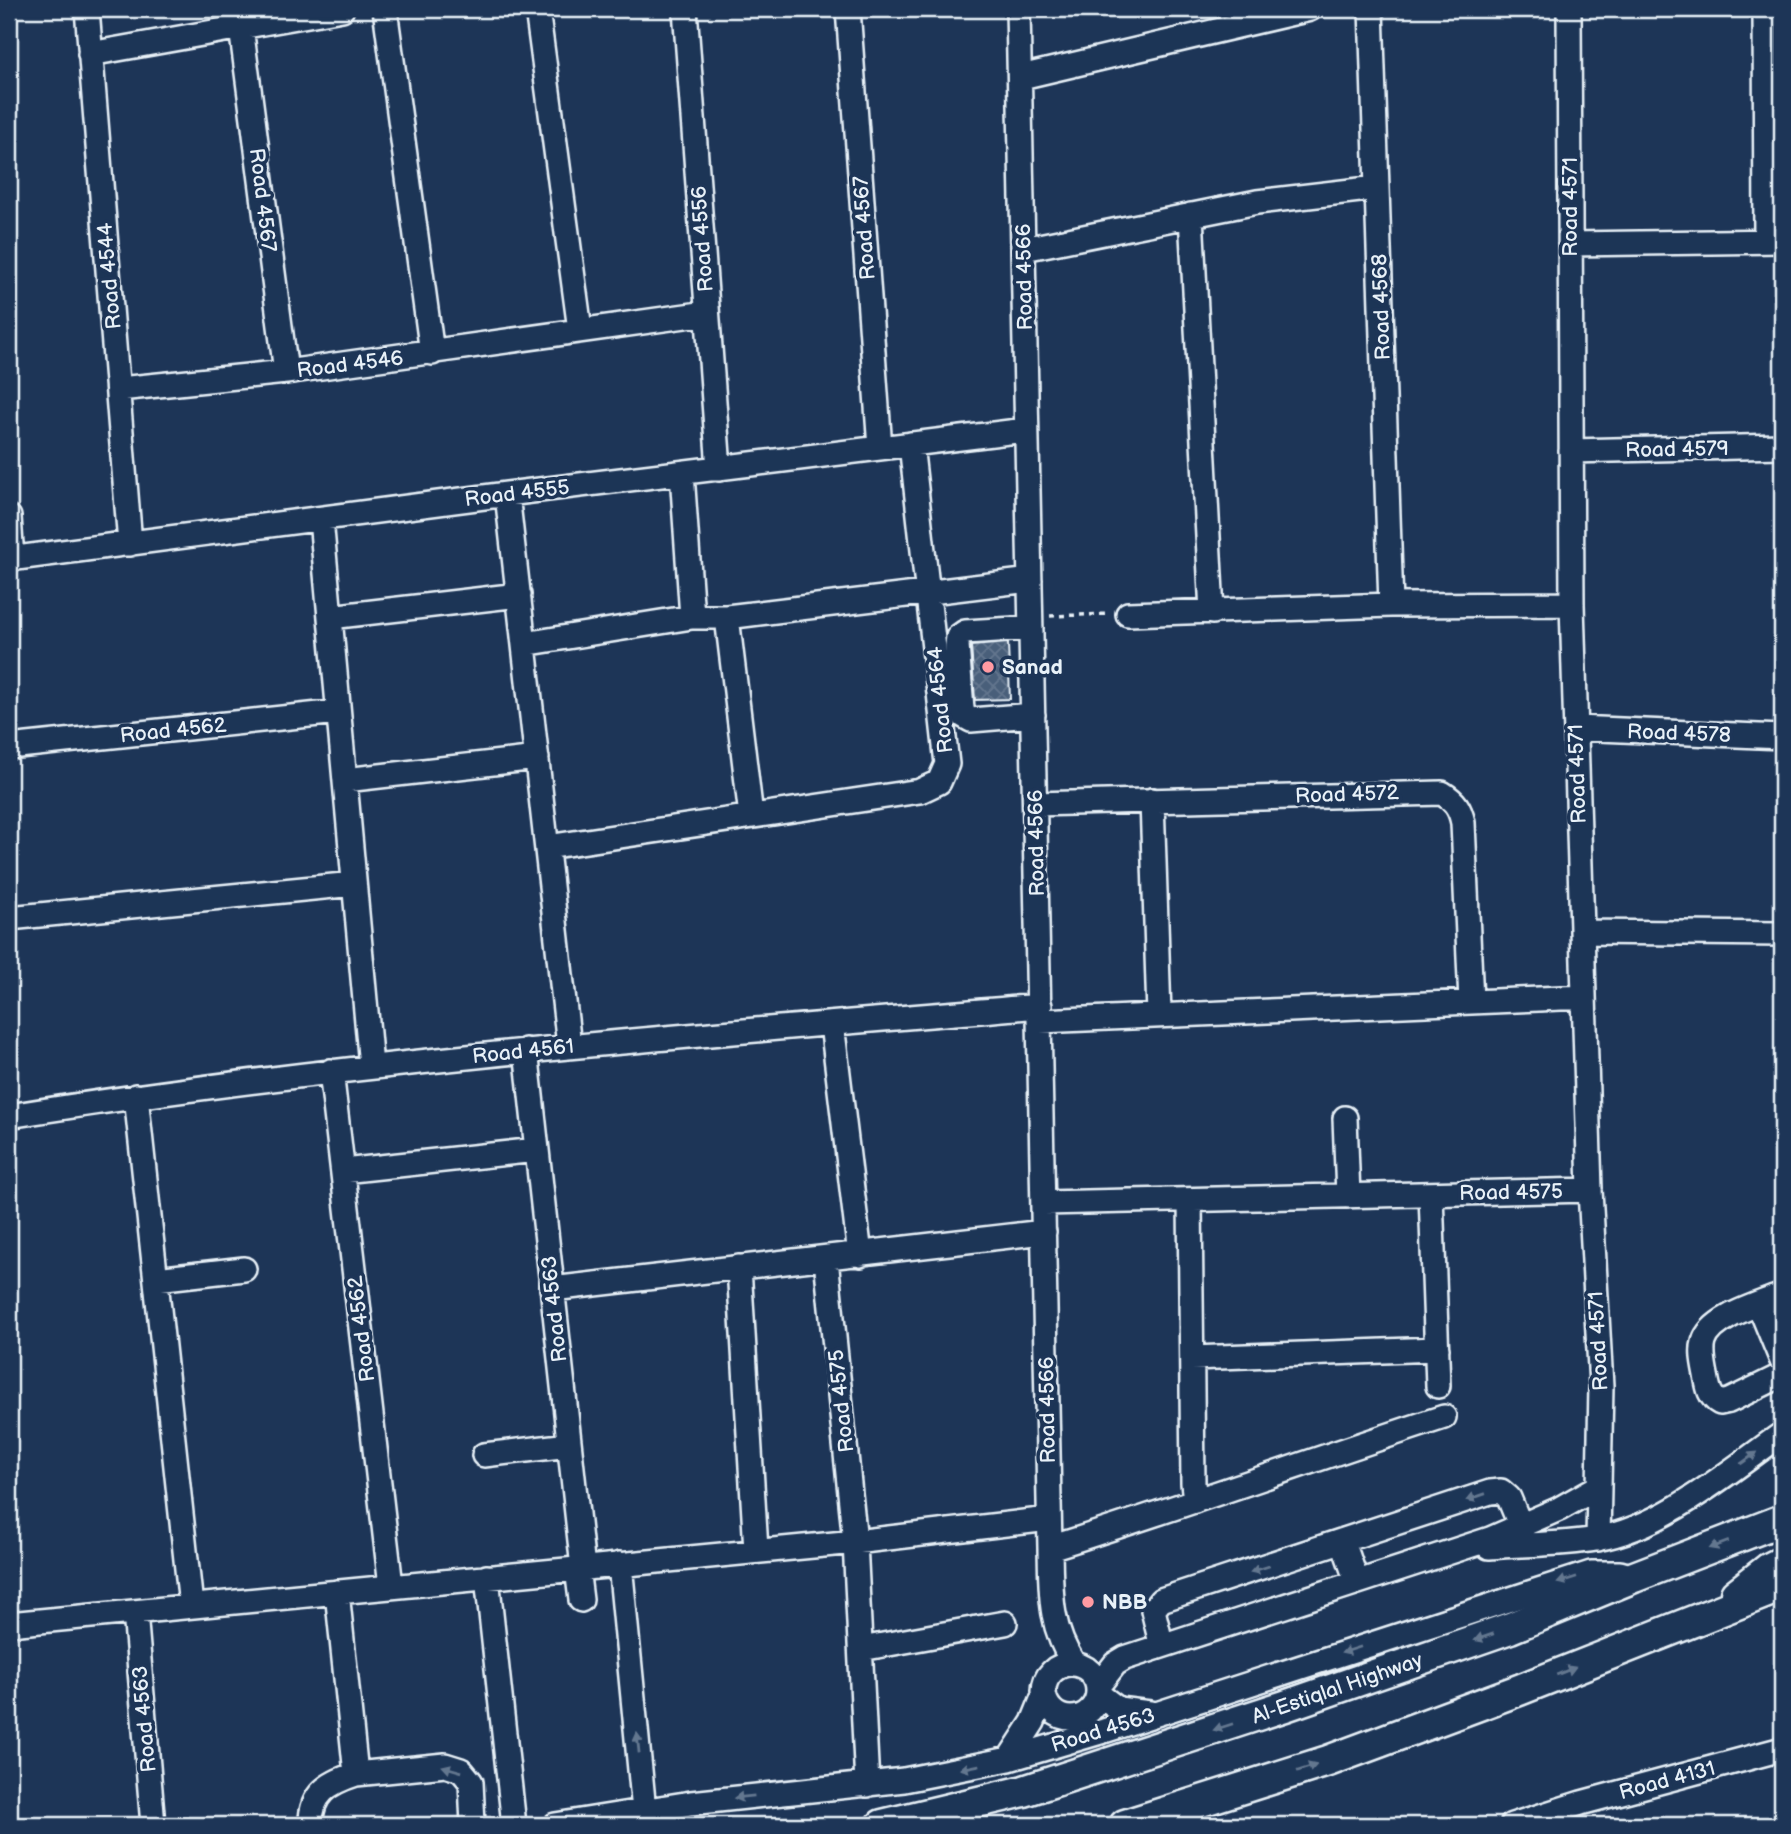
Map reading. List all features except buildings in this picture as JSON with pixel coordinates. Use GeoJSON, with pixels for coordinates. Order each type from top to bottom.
{"type":"FeatureCollection","features":[{"type":"Feature","properties":{"kind":"main road","name":"Al-Estiqlal Highway"},"geometry":{"type":"LineString","coordinates":[[882,1825],[1024,1791],[1160,1748],[1510,1628],[1782,1520]]}},
{"type":"Feature","properties":{"kind":"main road"},"geometry":{"type":"LineString","coordinates":[[1710,1613],[1768,1569],[1782,1562]]}},
{"type":"Feature","properties":{"kind":"main road"},"geometry":{"type":"LineString","coordinates":[[1125,1825],[1328,1761],[1507,1695],[1782,1586]]}},
{"type":"Feature","properties":{"kind":"street","name":"Road 4544"},"geometry":{"type":"LineString","coordinates":[[87,9],[130,544]]}},
{"type":"Feature","properties":{"kind":"street"},"geometry":{"type":"LineString","coordinates":[[90,54],[342,9]]}},
{"type":"Feature","properties":{"kind":"street"},"geometry":{"type":"LineString","coordinates":[[385,9],[432,353]]}},
{"type":"Feature","properties":{"kind":"street"},"geometry":{"type":"LineString","coordinates":[[537,9],[580,330]]}},
{"type":"Feature","properties":{"kind":"street","name":"Road 4556"},"geometry":{"type":"LineString","coordinates":[[685,9],[719,469]]}},
{"type":"Feature","properties":{"kind":"street","name":"Road 4567"},"geometry":{"type":"LineString","coordinates":[[848,9],[880,448]]}},
{"type":"Feature","properties":{"kind":"street","name":"Road 4566"},"geometry":{"type":"LineString","coordinates":[[1018,9],[1052,1610],[1046,1686]]}},
{"type":"Feature","properties":{"kind":"street"},"geometry":{"type":"LineString","coordinates":[[1021,77],[1310,9]]}},
{"type":"Feature","properties":{"kind":"street","name":"Road 4568"},"geometry":{"type":"LineString","coordinates":[[1371,9],[1391,605]]}},
{"type":"Feature","properties":{"kind":"street","name":"Road 4571"},"geometry":{"type":"LineString","coordinates":[[1569,9],[1572,604],[1590,1190],[1601,1387],[1598,1539]]}},
{"type":"Feature","properties":{"kind":"street"},"geometry":{"type":"LineString","coordinates":[[1570,244],[1774,241],[1765,9]]}},
{"type":"Feature","properties":{"kind":"street","name":"Road 4567"},"geometry":{"type":"LineString","coordinates":[[241,27],[286,372]]}},
{"type":"Feature","properties":{"kind":"street"},"geometry":{"type":"LineString","coordinates":[[1024,249],[1256,202],[1377,188]]}},
{"type":"Feature","properties":{"kind":"street"},"geometry":{"type":"LineString","coordinates":[[1191,215],[1212,612]]}},
{"type":"Feature","properties":{"kind":"street","name":"Road 4546"},"geometry":{"type":"LineString","coordinates":[[119,389],[286,372],[707,313]]}},
{"type":"Feature","properties":{"kind":"street","name":"Road 4555"},"geometry":{"type":"LineString","coordinates":[[10,559],[1026,430]]}},
{"type":"Feature","properties":{"kind":"street","name":"Road 4564"},"geometry":{"type":"LineString","coordinates":[[547,847],[927,789],[943,777],[947,764],[911,444]]}},
{"type":"Feature","properties":{"kind":"street","name":"Road 4579"},"geometry":{"type":"LineString","coordinates":[[1571,451],[1782,446]]}},
{"type":"Feature","properties":{"kind":"street"},"geometry":{"type":"LineString","coordinates":[[682,473],[692,617]]}},
{"type":"Feature","properties":{"kind":"street"},"geometry":{"type":"LineString","coordinates":[[508,494],[569,1046]]}},
{"type":"Feature","properties":{"kind":"street"},"geometry":{"type":"LineString","coordinates":[[9,517],[10,559]]}},
{"type":"Feature","properties":{"kind":"street"},"geometry":{"type":"LineString","coordinates":[[321,519],[371,1066]]}},
{"type":"Feature","properties":{"kind":"street"},"geometry":{"type":"LineString","coordinates":[[524,644],[692,617],[727,617],[1030,580]]}},
{"type":"Feature","properties":{"kind":"street"},"geometry":{"type":"LineString","coordinates":[[330,617],[519,595]]}},
{"type":"Feature","properties":{"kind":"street"},"geometry":{"type":"LineString","coordinates":[[1128,614],[1391,605],[1572,604]]}},
{"type":"Feature","properties":{"kind":"street"},"geometry":{"type":"LineString","coordinates":[[727,617],[751,816]]}},
{"type":"Feature","properties":{"kind":"street"},"geometry":{"type":"LineString","coordinates":[[1031,622],[965,632],[958,637],[957,645],[964,716],[971,720],[1033,715]]}},
{"type":"Feature","properties":{"kind":"street","name":"Road 4562"},"geometry":{"type":"LineString","coordinates":[[9,747],[338,712]]}},
{"type":"Feature","properties":{"kind":"street","name":"Road 4578"},"geometry":{"type":"LineString","coordinates":[[1576,728],[1782,737]]}},
{"type":"Feature","properties":{"kind":"street"},"geometry":{"type":"LineString","coordinates":[[345,780],[537,758]]}},
{"type":"Feature","properties":{"kind":"street","name":"Road 4572"},"geometry":{"type":"LineString","coordinates":[[1035,804],[1442,793],[1453,800],[1460,810],[1463,822],[1471,1002]]}},
{"type":"Feature","properties":{"kind":"street"},"geometry":{"type":"LineString","coordinates":[[1152,800],[1159,1015]]}},
{"type":"Feature","properties":{"kind":"street"},"geometry":{"type":"LineString","coordinates":[[9,918],[354,884]]}},
{"type":"Feature","properties":{"kind":"street"},"geometry":{"type":"LineString","coordinates":[[1582,932],[1782,934]]}},
{"type":"Feature","properties":{"kind":"street"},"geometry":{"type":"LineString","coordinates":[[1040,1013],[1159,1015],[1584,997]]}},
{"type":"Feature","properties":{"kind":"street","name":"Road 4561"},"geometry":{"type":"LineString","coordinates":[[9,1116],[136,1096],[331,1071],[526,1050],[832,1024],[1040,1013]]}},
{"type":"Feature","properties":{"kind":"street"},"geometry":{"type":"LineString","coordinates":[[832,1024],[860,1255]]}},
{"type":"Feature","properties":{"kind":"street","name":"Road 4563"},"geometry":{"type":"LineString","coordinates":[[526,1050],[569,1445],[581,1600]]}},
{"type":"Feature","properties":{"kind":"street","name":"Road 4562"},"geometry":{"type":"LineString","coordinates":[[331,1071],[391,1587]]}},
{"type":"Feature","properties":{"kind":"street"},"geometry":{"type":"LineString","coordinates":[[136,1096],[191,1606]]}},
{"type":"Feature","properties":{"kind":"street"},"geometry":{"type":"LineString","coordinates":[[1345,1118],[1348,1196]]}},
{"type":"Feature","properties":{"kind":"street"},"geometry":{"type":"LineString","coordinates":[[343,1171],[536,1150]]}},
{"type":"Feature","properties":{"kind":"street","name":"Road 4575"},"geometry":{"type":"LineString","coordinates":[[1044,1203],[1590,1190]]}},
{"type":"Feature","properties":{"kind":"street","name":"Road 4575"},"geometry":{"type":"LineString","coordinates":[[1432,1194],[1438,1386]]}},
{"type":"Feature","properties":{"kind":"street"},"geometry":{"type":"LineString","coordinates":[[1190,1199],[1195,1501]]}},
{"type":"Feature","properties":{"kind":"street"},"geometry":{"type":"LineString","coordinates":[[552,1289],[1044,1233]]}},
{"type":"Feature","properties":{"kind":"street","name":"Road 4575"},"geometry":{"type":"LineString","coordinates":[[826,1259],[855,1542],[867,1785]]}},
{"type":"Feature","properties":{"kind":"street"},"geometry":{"type":"LineString","coordinates":[[739,1267],[756,1550]]}},
{"type":"Feature","properties":{"kind":"street"},"geometry":{"type":"LineString","coordinates":[[156,1279],[244,1269]]}},
{"type":"Feature","properties":{"kind":"street"},"geometry":{"type":"LineString","coordinates":[[1782,1295],[1717,1323],[1707,1335],[1703,1351],[1709,1388],[1716,1401],[1724,1403],[1782,1375]]}},
{"type":"Feature","properties":{"kind":"street"},"geometry":{"type":"LineString","coordinates":[[1759,1305],[1782,1361]]}},
{"type":"Feature","properties":{"kind":"street"},"geometry":{"type":"LineString","coordinates":[[1192,1358],[1437,1349]]}},
{"type":"Feature","properties":{"kind":"street"},"geometry":{"type":"LineString","coordinates":[[1049,1548],[1444,1417]]}},
{"type":"Feature","properties":{"kind":"street"},"geometry":{"type":"LineString","coordinates":[[1458,1549],[1598,1539],[1637,1526],[1681,1506],[1782,1434]]}},
{"type":"Feature","properties":{"kind":"street"},"geometry":{"type":"LineString","coordinates":[[484,1455],[569,1445]]}},
{"type":"Feature","properties":{"kind":"street"},"geometry":{"type":"LineString","coordinates":[[1088,1678],[1125,1658],[1170,1642],[1357,1583],[1521,1527],[1598,1487]]}},
{"type":"Feature","properties":{"kind":"street"},"geometry":{"type":"LineString","coordinates":[[1170,1642],[1153,1614],[1157,1602],[1495,1491],[1501,1491],[1509,1498],[1521,1527]]}},
{"type":"Feature","properties":{"kind":"street"},"geometry":{"type":"LineString","coordinates":[[9,1624],[855,1542],[1049,1518]]}},
{"type":"Feature","properties":{"kind":"street"},"geometry":{"type":"LineString","coordinates":[[1343,1542],[1357,1583]]}},
{"type":"Feature","properties":{"kind":"street"},"geometry":{"type":"LineString","coordinates":[[620,1564],[644,1811]]}},
{"type":"Feature","properties":{"kind":"street","name":"Road 4563"},"geometry":{"type":"LineString","coordinates":[[555,1825],[691,1803],[867,1785],[1009,1759],[1591,1573],[1620,1573],[1634,1577]]}},
{"type":"Feature","properties":{"kind":"street"},"geometry":{"type":"LineString","coordinates":[[487,1577],[514,1825]]}},
{"type":"Feature","properties":{"kind":"street"},"geometry":{"type":"LineString","coordinates":[[337,1592],[356,1774]]}},
{"type":"Feature","properties":{"kind":"street","name":"Road 4566"},"geometry":{"type":"LineString","coordinates":[[1052,1610],[1059,1638],[1088,1678]]}},
{"type":"Feature","properties":{"kind":"street","name":"Road 4563"},"geometry":{"type":"LineString","coordinates":[[135,1612],[153,1825]]}},
{"type":"Feature","properties":{"kind":"street"},"geometry":{"type":"LineString","coordinates":[[860,1648],[1005,1623]]}},
{"type":"Feature","properties":{"kind":"street"},"geometry":{"type":"LineString","coordinates":[[1009,1759],[1033,1722],[1046,1686],[1060,1666],[1088,1678],[1118,1709],[1157,1713]]}},
{"type":"Feature","properties":{"kind":"street"},"geometry":{"type":"LineString","coordinates":[[1046,1686],[1050,1710],[1064,1718],[1072,1718],[1087,1714],[1096,1701],[1088,1678]]}},
{"type":"Feature","properties":{"kind":"street","name":"Road 4131"},"geometry":{"type":"LineString","coordinates":[[1512,1825],[1581,1803],[1782,1749]]}},
{"type":"Feature","properties":{"kind":"street"},"geometry":{"type":"LineString","coordinates":[[312,1825],[311,1810],[321,1790],[342,1779],[356,1774],[445,1765],[461,1770],[471,1782],[473,1825]]}},
{"type":"Feature","properties":{"kind":"path"},"geometry":{"type":"LineString","coordinates":[[1031,622],[1128,614]]}},
{"type":"Feature","properties":{"kind":"place","name":"Sanad"},"geometry":{"type":"Point","coordinates":[988,667]}},
{"type":"Feature","properties":{"kind":"place","name":"NBB"},"geometry":{"type":"Point","coordinates":[1088,1602]}}]}
